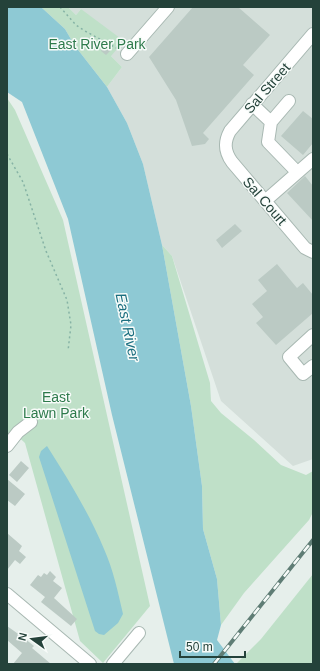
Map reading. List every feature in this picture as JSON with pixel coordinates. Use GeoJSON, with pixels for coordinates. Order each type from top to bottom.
{"type":"FeatureCollection","features":[{"type":"Feature","properties":{"kind":"street"},"geometry":{"type":"LineString","coordinates":[[127,54],[168,7]]}},
{"type":"Feature","properties":{"kind":"street","name":"Sal Street"},"geometry":{"type":"LineString","coordinates":[[226,143],[230,131],[313,34]]}},
{"type":"Feature","properties":{"kind":"street"},"geometry":{"type":"LineString","coordinates":[[289,101],[271,122],[268,142],[297,172]]}},
{"type":"Feature","properties":{"kind":"street"},"geometry":{"type":"LineString","coordinates":[[252,104],[271,122]]}},
{"type":"Feature","properties":{"kind":"street","name":"Sal Court"},"geometry":{"type":"LineString","coordinates":[[226,143],[226,150],[232,162],[305,248],[313,252]]}},
{"type":"Feature","properties":{"kind":"street"},"geometry":{"type":"LineString","coordinates":[[265,201],[313,158]]}},
{"type":"Feature","properties":{"kind":"street"},"geometry":{"type":"LineString","coordinates":[[313,335],[289,357],[303,374],[313,366]]}},
{"type":"Feature","properties":{"kind":"street"},"geometry":{"type":"LineString","coordinates":[[7,446],[31,422]]}},
{"type":"Feature","properties":{"kind":"street"},"geometry":{"type":"LineString","coordinates":[[7,594],[90,664]]}},
{"type":"Feature","properties":{"kind":"street"},"geometry":{"type":"LineString","coordinates":[[113,664],[139,633]]}},
{"type":"Feature","properties":{"kind":"path"},"geometry":{"type":"LineString","coordinates":[[60,7],[80,28],[127,54]]}},
{"type":"Feature","properties":{"kind":"path"},"geometry":{"type":"LineString","coordinates":[[116,48],[123,41]]}},
{"type":"Feature","properties":{"kind":"path"},"geometry":{"type":"LineString","coordinates":[[7,154],[23,182],[46,251],[67,300],[71,325],[68,351]]}},
{"type":"Feature","properties":{"kind":"shaded area"},"geometry":{"type":"Polygon","coordinates":[[[68,7],[313,7],[313,459],[293,466],[221,401],[172,256],[162,245],[143,164],[127,123],[107,87],[122,67],[111,56],[81,9],[76,15],[68,7]]]}},
{"type":"Feature","properties":{"kind":"green space","name":"East River Park"},"geometry":{"type":"Polygon","coordinates":[[[41,7],[68,7],[76,15],[81,9],[124,41],[111,56],[122,67],[107,87],[75,46],[65,29],[41,7]]]}},
{"type":"Feature","properties":{"kind":"green space","name":"East Lawn Park"},"geometry":{"type":"Polygon","coordinates":[[[7,98],[15,110],[63,220],[150,606],[103,663],[80,641],[25,443],[13,432],[7,439],[7,98]]]}},
{"type":"Feature","properties":{"kind":"green space"},"geometry":{"type":"Polygon","coordinates":[[[162,245],[172,256],[210,383],[211,401],[221,413],[254,440],[281,465],[306,475],[313,471],[313,512],[309,520],[244,593],[221,625],[217,579],[203,529],[202,486],[191,406],[162,245]]]}},
{"type":"Feature","properties":{"kind":"green space"},"geometry":{"type":"Polygon","coordinates":[[[313,574],[313,664],[236,664],[261,639],[313,574]]]}},
{"type":"Feature","properties":{"kind":"water","name":"East River"},"geometry":{"type":"Polygon","coordinates":[[[7,7],[41,7],[65,29],[75,46],[107,87],[127,123],[143,164],[162,245],[191,406],[202,486],[203,529],[217,579],[221,625],[217,640],[235,664],[174,664],[112,415],[68,219],[22,102],[7,92],[7,7]]]}},
{"type":"Feature","properties":{"kind":"water"},"geometry":{"type":"Polygon","coordinates":[[[47,446],[92,522],[113,573],[123,614],[118,623],[104,635],[95,631],[39,457],[41,451],[47,446]]]}},
{"type":"Feature","properties":{"kind":"building"},"geometry":{"type":"Polygon","coordinates":[[[193,7],[238,7],[270,35],[243,65],[254,75],[203,133],[209,139],[205,144],[192,146],[176,100],[149,57],[193,7]]]}},
{"type":"Feature","properties":{"kind":"building"},"geometry":{"type":"Polygon","coordinates":[[[105,45],[111,50],[106,55],[101,51],[105,45]]]}},
{"type":"Feature","properties":{"kind":"building"},"geometry":{"type":"Polygon","coordinates":[[[303,111],[313,119],[313,143],[303,155],[281,136],[303,111]]]}},
{"type":"Feature","properties":{"kind":"building"},"geometry":{"type":"Polygon","coordinates":[[[305,176],[313,186],[313,221],[287,193],[305,176]]]}},
{"type":"Feature","properties":{"kind":"building"},"geometry":{"type":"Polygon","coordinates":[[[235,224],[242,231],[222,248],[216,240],[235,224]]]}},
{"type":"Feature","properties":{"kind":"building"},"geometry":{"type":"Polygon","coordinates":[[[277,264],[297,288],[303,283],[313,295],[313,313],[276,345],[256,323],[263,317],[252,304],[267,291],[258,280],[277,264]]]}},
{"type":"Feature","properties":{"kind":"building"},"geometry":{"type":"Polygon","coordinates":[[[21,461],[29,468],[17,482],[9,475],[21,461]]]}},
{"type":"Feature","properties":{"kind":"building"},"geometry":{"type":"Polygon","coordinates":[[[7,479],[25,494],[15,506],[7,500],[7,479]]]}},
{"type":"Feature","properties":{"kind":"building"},"geometry":{"type":"Polygon","coordinates":[[[7,533],[22,546],[19,551],[26,557],[20,564],[15,560],[7,570],[7,533]]]}},
{"type":"Feature","properties":{"kind":"building"},"geometry":{"type":"Polygon","coordinates":[[[50,571],[56,577],[53,581],[62,588],[54,598],[77,619],[71,626],[41,602],[45,597],[30,585],[38,575],[41,577],[44,573],[47,575],[50,571]]]}},
{"type":"Feature","properties":{"kind":"building"},"geometry":{"type":"Polygon","coordinates":[[[7,626],[34,646],[32,648],[51,664],[13,664],[22,653],[7,640],[7,626]]]}},
{"type":"Feature","properties":{"kind":"railway"},"geometry":{"type":"LineString","coordinates":[[214,664],[313,540]]}}]}
